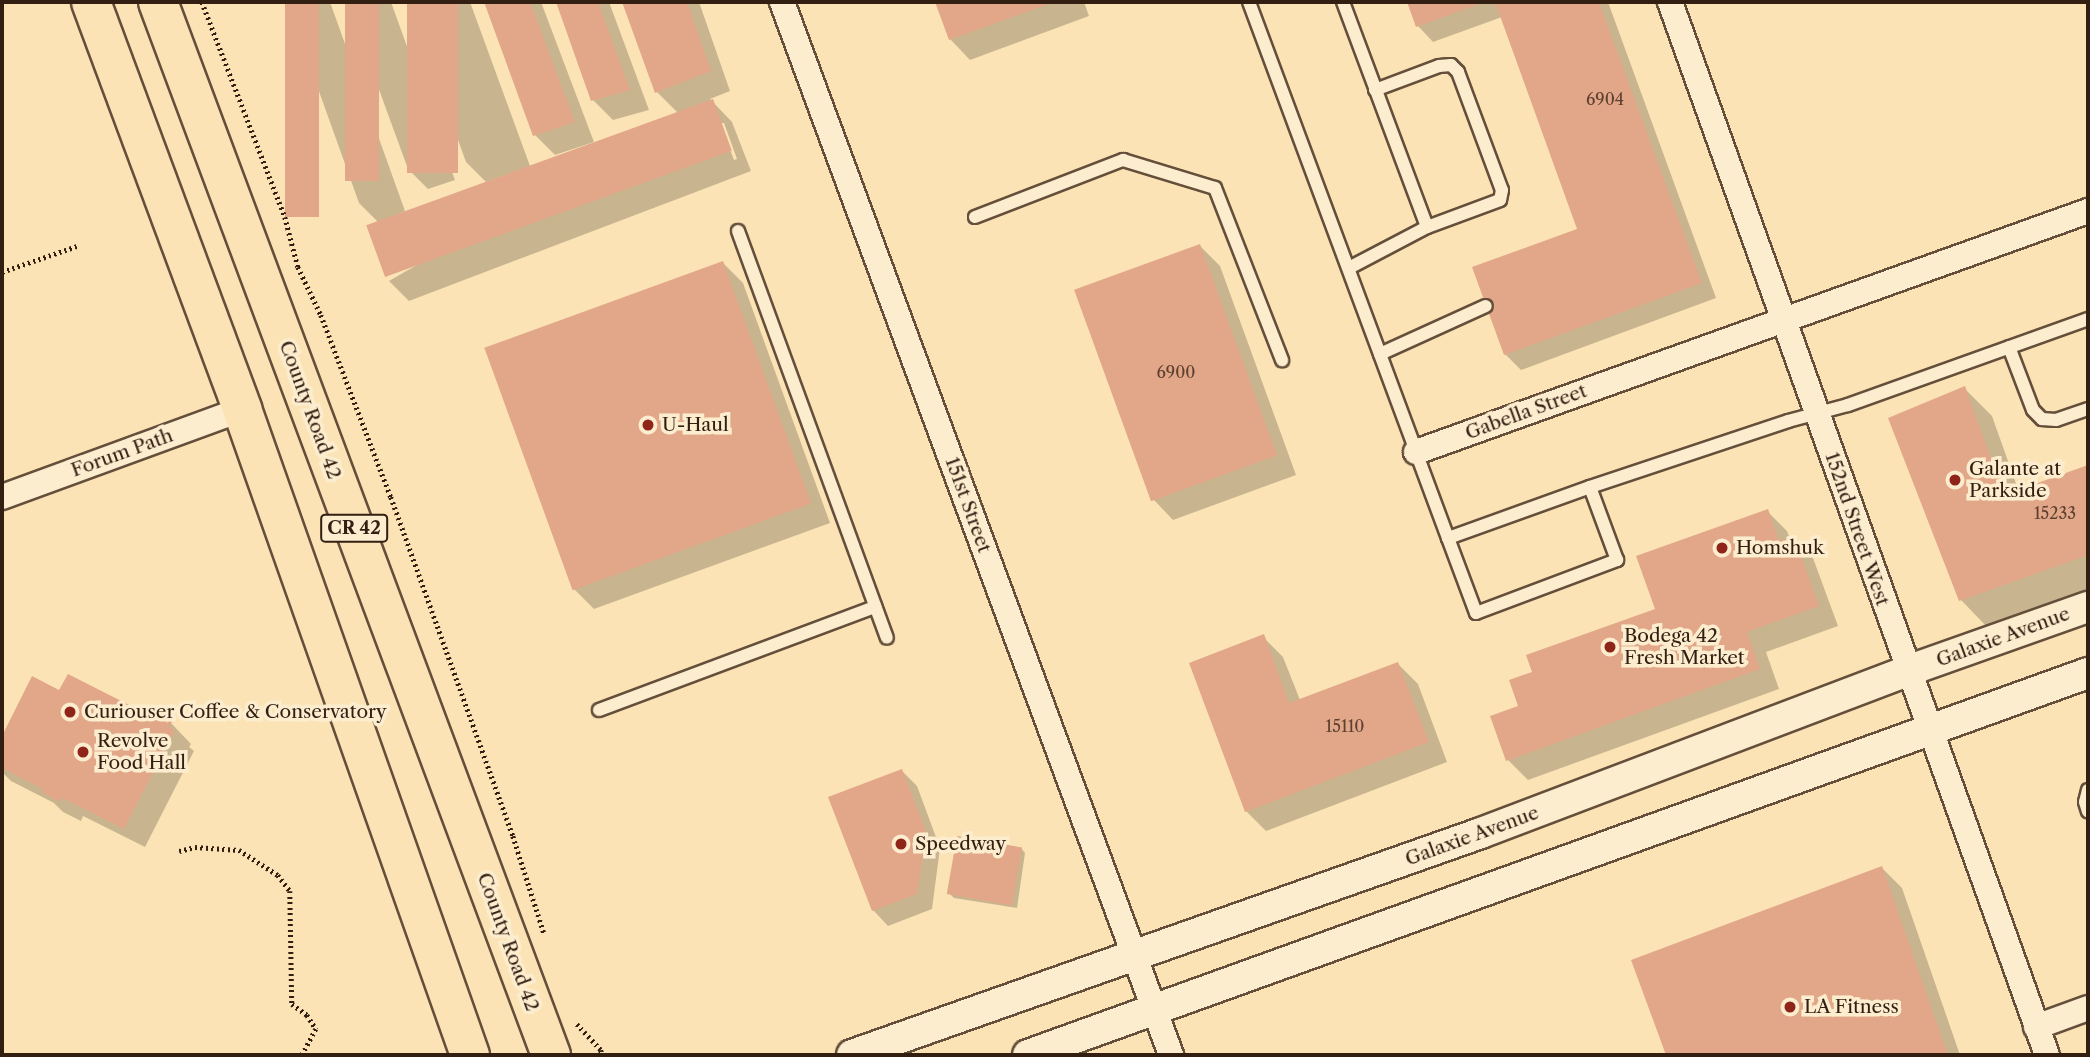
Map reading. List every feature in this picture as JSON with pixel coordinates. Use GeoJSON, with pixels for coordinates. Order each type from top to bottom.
{"type":"FeatureCollection","features":[{"type":"Feature","properties":{"kind":"highway","name":"CR 42"},"geometry":{"type":"LineString","coordinates":[[91,2],[242,409],[470,1055]]}},
{"type":"Feature","properties":{"kind":"highway","name":"County Road 42"},"geometry":{"type":"LineString","coordinates":[[158,2],[551,1055]]}},
{"type":"Feature","properties":{"kind":"street","name":"151st Street"},"geometry":{"type":"LineString","coordinates":[[782,2],[1171,1055]]}},
{"type":"Feature","properties":{"kind":"street","name":"152nd Street West"},"geometry":{"type":"LineString","coordinates":[[1670,2],[1907,671],[2047,1055]]}},
{"type":"Feature","properties":{"kind":"street","name":"Gabella Street"},"geometry":{"type":"LineString","coordinates":[[1416,452],[2088,211]]}},
{"type":"Feature","properties":{"kind":"street","name":"Forum Path"},"geometry":{"type":"LineString","coordinates":[[2,497],[242,409]]}},
{"type":"Feature","properties":{"kind":"street","name":"Galaxie Avenue"},"geometry":{"type":"LineString","coordinates":[[852,1055],[1481,833],[1907,671],[2088,607]]}},
{"type":"Feature","properties":{"kind":"street"},"geometry":{"type":"LineString","coordinates":[[1028,1055],[2088,673]]}},
{"type":"Feature","properties":{"kind":"street"},"geometry":{"type":"LineString","coordinates":[[2036,1027],[2088,1008]]}},
{"type":"Feature","properties":{"kind":"lane"},"geometry":{"type":"LineString","coordinates":[[1249,2],[1476,613],[1617,560],[1590,487]]}},
{"type":"Feature","properties":{"kind":"lane"},"geometry":{"type":"LineString","coordinates":[[1343,2],[1427,227]]}},
{"type":"Feature","properties":{"kind":"lane"},"geometry":{"type":"LineString","coordinates":[[1349,268],[1427,227],[1500,200],[1502,190],[1458,72],[1451,65],[1439,66],[1375,90]]}},
{"type":"Feature","properties":{"kind":"lane"},"geometry":{"type":"LineString","coordinates":[[975,217],[1123,160],[1215,188],[1282,360]]}},
{"type":"Feature","properties":{"kind":"lane"},"geometry":{"type":"LineString","coordinates":[[738,231],[887,638]]}},
{"type":"Feature","properties":{"kind":"lane"},"geometry":{"type":"LineString","coordinates":[[1380,354],[1486,306]]}},
{"type":"Feature","properties":{"kind":"lane"},"geometry":{"type":"LineString","coordinates":[[1448,538],[1590,487],[1817,413],[2088,319]]}},
{"type":"Feature","properties":{"kind":"lane"},"geometry":{"type":"LineString","coordinates":[[2009,347],[2033,410],[2042,419],[2056,420],[2088,410]]}},
{"type":"Feature","properties":{"kind":"lane"},"geometry":{"type":"LineString","coordinates":[[599,710],[875,607]]}},
{"type":"Feature","properties":{"kind":"lane"},"geometry":{"type":"LineString","coordinates":[[2088,790],[2085,802],[2088,812]]}},
{"type":"Feature","properties":{"kind":"path"},"geometry":{"type":"LineString","coordinates":[[202,2],[285,216],[298,267],[321,315],[391,497],[513,836],[545,935]]}},
{"type":"Feature","properties":{"kind":"path"},"geometry":{"type":"LineString","coordinates":[[2,272],[77,246]]}},
{"type":"Feature","properties":{"kind":"path"},"geometry":{"type":"LineString","coordinates":[[178,851],[195,847],[239,850],[278,875],[289,891],[292,1004],[307,1015],[316,1029],[302,1055]]}},
{"type":"Feature","properties":{"kind":"path"},"geometry":{"type":"LineString","coordinates":[[574,1016],[601,1050],[602,1055]]}},
{"type":"Feature","properties":{"kind":"building"},"geometry":{"type":"Polygon","coordinates":[[[285,2],[319,2],[319,217],[285,217],[285,2]]]}},
{"type":"Feature","properties":{"kind":"building"},"geometry":{"type":"Polygon","coordinates":[[[345,2],[379,2],[379,181],[345,181],[345,2]]]}},
{"type":"Feature","properties":{"kind":"building"},"geometry":{"type":"Polygon","coordinates":[[[407,2],[458,2],[458,173],[407,173],[407,2]]]}},
{"type":"Feature","properties":{"kind":"building"},"geometry":{"type":"Polygon","coordinates":[[[484,2],[530,2],[575,122],[533,136],[484,2]]]}},
{"type":"Feature","properties":{"kind":"building"},"geometry":{"type":"Polygon","coordinates":[[[556,2],[598,2],[630,90],[591,101],[556,2]]]}},
{"type":"Feature","properties":{"kind":"building"},"geometry":{"type":"Polygon","coordinates":[[[622,2],[687,2],[711,71],[655,93],[622,2]]]}},
{"type":"Feature","properties":{"kind":"building"},"geometry":{"type":"Polygon","coordinates":[[[935,2],[1054,2],[949,40],[935,2]]]}},
{"type":"Feature","properties":{"kind":"building"},"geometry":{"type":"Polygon","coordinates":[[[1407,2],[1485,2],[1416,27],[1407,2]]]}},
{"type":"Feature","properties":{"kind":"building"},"geometry":{"type":"Polygon","coordinates":[[[1495,2],[1599,2],[1702,283],[1504,355],[1472,267],[1577,229],[1495,2]]]}},
{"type":"Feature","properties":{"kind":"building"},"geometry":{"type":"Polygon","coordinates":[[[713,99],[732,151],[385,277],[366,225],[713,99]]]}},
{"type":"Feature","properties":{"kind":"building"},"geometry":{"type":"Polygon","coordinates":[[[1200,244],[1277,455],[1151,501],[1074,290],[1200,244]]]}},
{"type":"Feature","properties":{"kind":"building","name":"U-Haul"},"geometry":{"type":"Polygon","coordinates":[[[723,261],[811,503],[573,590],[484,348],[723,261]]]}},
{"type":"Feature","properties":{"kind":"building","name":"Galante at Parkside"},"geometry":{"type":"Polygon","coordinates":[[[1965,386],[2004,495],[2088,465],[2088,555],[1959,601],[1888,418],[1965,386]]]}},
{"type":"Feature","properties":{"kind":"building"},"geometry":{"type":"Polygon","coordinates":[[[1768,509],[1779,541],[1794,536],[1819,606],[1747,632],[1760,669],[1506,761],[1490,716],[1518,706],[1509,680],[1532,672],[1526,655],[1655,609],[1636,556],[1768,509]]]}},
{"type":"Feature","properties":{"kind":"building"},"geometry":{"type":"Polygon","coordinates":[[[1264,634],[1289,703],[1398,662],[1429,742],[1245,812],[1189,663],[1264,634]]]}},
{"type":"Feature","properties":{"kind":"building","name":"Revolve Food Hall"},"geometry":{"type":"Polygon","coordinates":[[[68,674],[139,710],[141,707],[172,722],[169,727],[175,730],[124,829],[62,798],[60,802],[41,792],[43,789],[2,768],[2,736],[32,676],[59,690],[68,674]]]}},
{"type":"Feature","properties":{"kind":"building"},"geometry":{"type":"Polygon","coordinates":[[[902,769],[926,832],[917,894],[872,911],[828,797],[902,769]]]}},
{"type":"Feature","properties":{"kind":"building"},"geometry":{"type":"Polygon","coordinates":[[[957,836],[1022,847],[1012,906],[947,894],[957,836]]]}},
{"type":"Feature","properties":{"kind":"building","name":"LA Fitness"},"geometry":{"type":"Polygon","coordinates":[[[1882,866],[1948,1055],[1666,1055],[1631,960],[1882,866]]]}},
{"type":"Feature","properties":{"kind":"place","name":"U-Haul"},"geometry":{"type":"Point","coordinates":[648,425]}},
{"type":"Feature","properties":{"kind":"place","name":"Galante at Parkside"},"geometry":{"type":"Point","coordinates":[1955,480]}},
{"type":"Feature","properties":{"kind":"place","name":"Homshuk"},"geometry":{"type":"Point","coordinates":[1722,548]}},
{"type":"Feature","properties":{"kind":"place","name":"Bodega 42 Fresh Market"},"geometry":{"type":"Point","coordinates":[1610,647]}},
{"type":"Feature","properties":{"kind":"place","name":"Curiouser Coffee & Conservatory"},"geometry":{"type":"Point","coordinates":[70,712]}},
{"type":"Feature","properties":{"kind":"place","name":"Revolve Food Hall"},"geometry":{"type":"Point","coordinates":[83,752]}},
{"type":"Feature","properties":{"kind":"place","name":"Speedway"},"geometry":{"type":"Point","coordinates":[901,844]}},
{"type":"Feature","properties":{"kind":"place","name":"LA Fitness"},"geometry":{"type":"Point","coordinates":[1790,1007]}}]}
